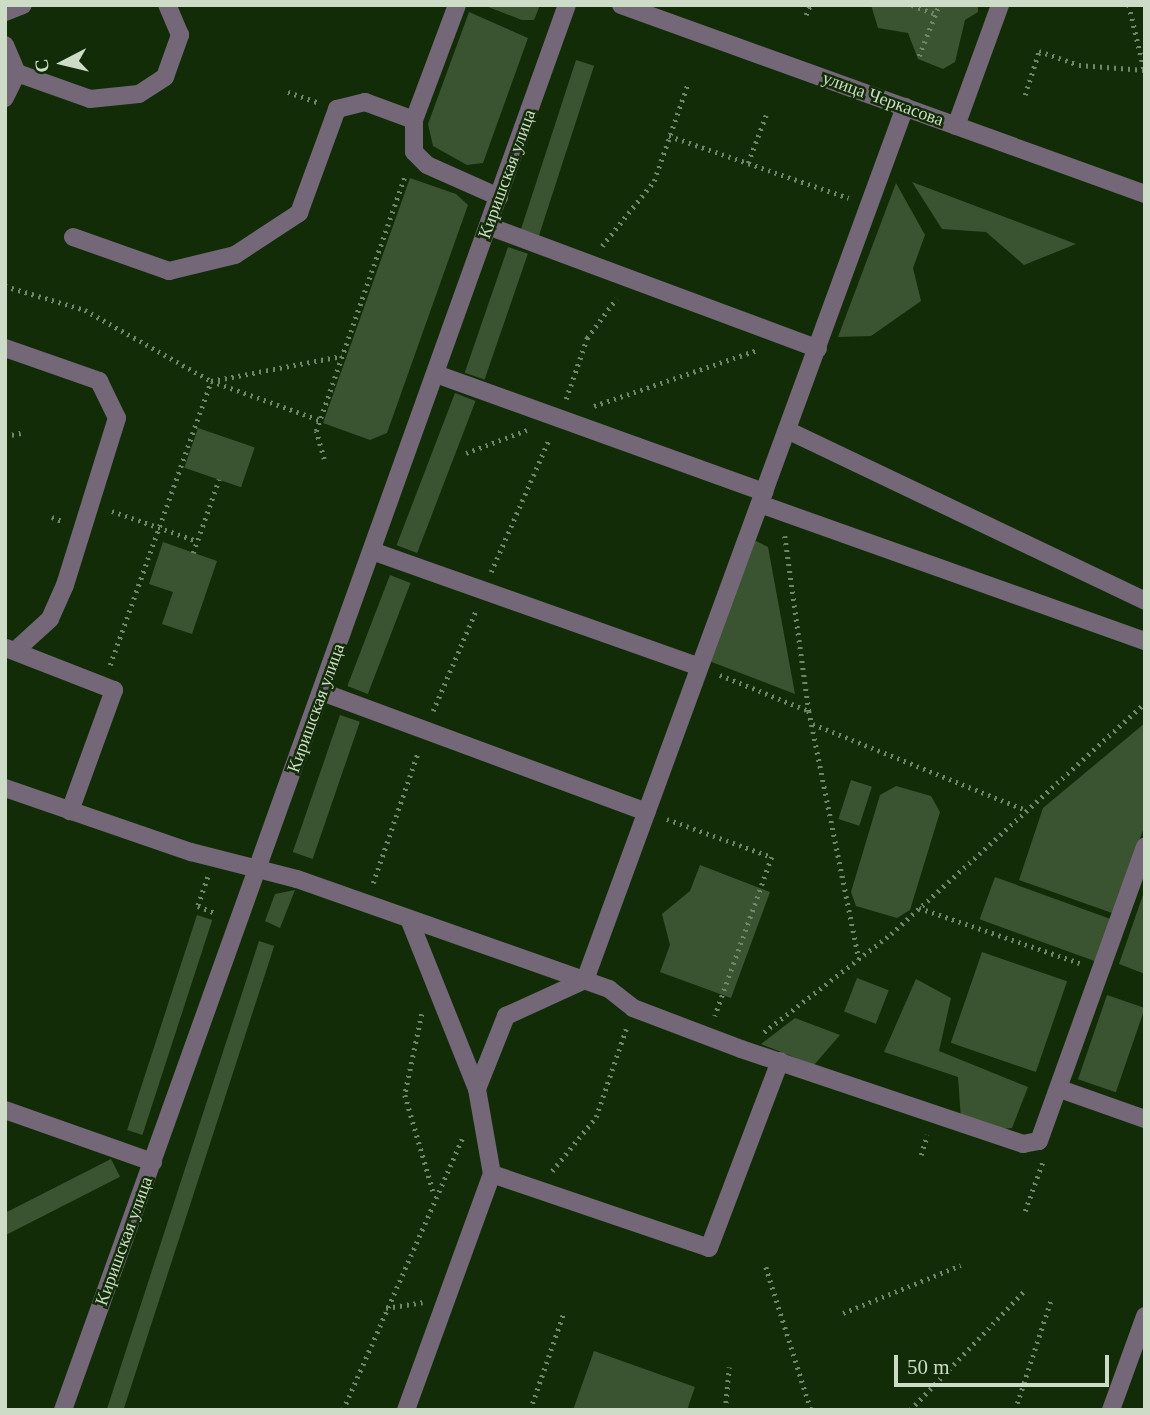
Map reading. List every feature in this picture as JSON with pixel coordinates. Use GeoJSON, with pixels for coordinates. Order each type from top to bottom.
{"type":"FeatureCollection","features":[{"type":"Feature","properties":{"kind":"street"},"geometry":{"type":"LineString","coordinates":[[5,12],[23,5]]}},
{"type":"Feature","properties":{"kind":"street"},"geometry":{"type":"LineString","coordinates":[[5,45],[17,73],[90,99],[139,94],[165,77],[180,35],[167,5]]}},
{"type":"Feature","properties":{"kind":"street"},"geometry":{"type":"LineString","coordinates":[[457,5],[414,120],[414,152],[427,165],[499,197]]}},
{"type":"Feature","properties":{"kind":"street","name":"Киришская улица"},"geometry":{"type":"LineString","coordinates":[[63,1410],[568,5]]}},
{"type":"Feature","properties":{"kind":"street","name":"улица Черкасова"},"geometry":{"type":"LineString","coordinates":[[621,5],[1145,194]]}},
{"type":"Feature","properties":{"kind":"street"},"geometry":{"type":"LineString","coordinates":[[956,126],[1000,5]]}},
{"type":"Feature","properties":{"kind":"street"},"geometry":{"type":"LineString","coordinates":[[5,98],[17,73]]}},
{"type":"Feature","properties":{"kind":"street"},"geometry":{"type":"LineString","coordinates":[[73,237],[169,271],[235,255],[299,213],[337,109],[365,102],[414,120]]}},
{"type":"Feature","properties":{"kind":"street"},"geometry":{"type":"LineString","coordinates":[[477,1089],[506,1016],[585,980],[905,107]]}},
{"type":"Feature","properties":{"kind":"street"},"geometry":{"type":"LineString","coordinates":[[488,226],[818,349]]}},
{"type":"Feature","properties":{"kind":"street"},"geometry":{"type":"LineString","coordinates":[[5,348],[100,381],[117,418],[65,585],[50,619],[10,650]]}},
{"type":"Feature","properties":{"kind":"street"},"geometry":{"type":"LineString","coordinates":[[436,374],[559,418],[762,498],[782,512],[1145,641]]}},
{"type":"Feature","properties":{"kind":"street"},"geometry":{"type":"LineString","coordinates":[[787,430],[1145,601]]}},
{"type":"Feature","properties":{"kind":"street"},"geometry":{"type":"LineString","coordinates":[[372,551],[699,667]]}},
{"type":"Feature","properties":{"kind":"street"},"geometry":{"type":"LineString","coordinates":[[10,650],[114,690],[70,811]]}},
{"type":"Feature","properties":{"kind":"street"},"geometry":{"type":"LineString","coordinates":[[322,692],[646,812]]}},
{"type":"Feature","properties":{"kind":"street"},"geometry":{"type":"LineString","coordinates":[[5,788],[191,852],[258,869],[585,980],[610,989],[633,1008],[708,1037],[1023,1144],[1040,1141],[1145,846]]}},
{"type":"Feature","properties":{"kind":"street"},"geometry":{"type":"LineString","coordinates":[[406,1410],[492,1174],[477,1089],[409,919]]}},
{"type":"Feature","properties":{"kind":"street"},"geometry":{"type":"LineString","coordinates":[[492,1174],[709,1248],[780,1061]]}},
{"type":"Feature","properties":{"kind":"street"},"geometry":{"type":"LineString","coordinates":[[1060,1089],[1145,1119]]}},
{"type":"Feature","properties":{"kind":"street"},"geometry":{"type":"LineString","coordinates":[[5,1110],[153,1163]]}},
{"type":"Feature","properties":{"kind":"street"},"geometry":{"type":"LineString","coordinates":[[1111,1410],[1145,1316]]}},
{"type":"Feature","properties":{"kind":"path"},"geometry":{"type":"LineString","coordinates":[[806,15],[810,5]]}},
{"type":"Feature","properties":{"kind":"path"},"geometry":{"type":"LineString","coordinates":[[912,5],[935,14]]}},
{"type":"Feature","properties":{"kind":"path"},"geometry":{"type":"LineString","coordinates":[[919,56],[939,5]]}},
{"type":"Feature","properties":{"kind":"path"},"geometry":{"type":"LineString","coordinates":[[1025,95],[1039,51],[1079,65],[1144,71],[1129,5]]}},
{"type":"Feature","properties":{"kind":"path"},"geometry":{"type":"LineString","coordinates":[[598,251],[654,181],[687,86]]}},
{"type":"Feature","properties":{"kind":"path"},"geometry":{"type":"LineString","coordinates":[[748,163],[766,115]]}},
{"type":"Feature","properties":{"kind":"path"},"geometry":{"type":"LineString","coordinates":[[669,136],[869,205]]}},
{"type":"Feature","properties":{"kind":"path"},"geometry":{"type":"LineString","coordinates":[[324,459],[314,438],[414,152]]}},
{"type":"Feature","properties":{"kind":"path"},"geometry":{"type":"LineString","coordinates":[[5,286],[85,310],[211,381],[320,420]]}},
{"type":"Feature","properties":{"kind":"path"},"geometry":{"type":"LineString","coordinates":[[466,453],[559,418],[792,339]]}},
{"type":"Feature","properties":{"kind":"path"},"geometry":{"type":"LineString","coordinates":[[211,381],[342,356]]}},
{"type":"Feature","properties":{"kind":"path"},"geometry":{"type":"LineString","coordinates":[[103,685],[211,381]]}},
{"type":"Feature","properties":{"kind":"path"},"geometry":{"type":"LineString","coordinates":[[5,436],[21,433]]}},
{"type":"Feature","properties":{"kind":"path"},"geometry":{"type":"LineString","coordinates":[[193,552],[219,479]]}},
{"type":"Feature","properties":{"kind":"path"},"geometry":{"type":"LineString","coordinates":[[104,508],[197,541]]}},
{"type":"Feature","properties":{"kind":"path"},"geometry":{"type":"LineString","coordinates":[[782,512],[809,712],[859,959]]}},
{"type":"Feature","properties":{"kind":"path"},"geometry":{"type":"LineString","coordinates":[[142,575],[151,578]]}},
{"type":"Feature","properties":{"kind":"path"},"geometry":{"type":"LineString","coordinates":[[699,667],[809,712]]}},
{"type":"Feature","properties":{"kind":"path"},"geometry":{"type":"LineString","coordinates":[[741,1049],[859,959],[919,908],[1023,809],[1145,703]]}},
{"type":"Feature","properties":{"kind":"path"},"geometry":{"type":"LineString","coordinates":[[812,724],[1023,809]]}},
{"type":"Feature","properties":{"kind":"path"},"geometry":{"type":"LineString","coordinates":[[646,812],[772,857],[708,1037]]}},
{"type":"Feature","properties":{"kind":"path"},"geometry":{"type":"LineString","coordinates":[[919,908],[1101,970]]}},
{"type":"Feature","properties":{"kind":"path"},"geometry":{"type":"LineString","coordinates":[[423,1007],[405,1095],[434,1192]]}},
{"type":"Feature","properties":{"kind":"path"},"geometry":{"type":"LineString","coordinates":[[536,1189],[596,1117],[633,1008]]}},
{"type":"Feature","properties":{"kind":"path"},"geometry":{"type":"LineString","coordinates":[[343,1410],[434,1192],[481,1112]]}},
{"type":"Feature","properties":{"kind":"path"},"geometry":{"type":"LineString","coordinates":[[921,1155],[926,1136]]}},
{"type":"Feature","properties":{"kind":"path"},"geometry":{"type":"LineString","coordinates":[[1025,1211],[1045,1154]]}},
{"type":"Feature","properties":{"kind":"path"},"geometry":{"type":"LineString","coordinates":[[843,1313],[961,1265]]}},
{"type":"Feature","properties":{"kind":"path"},"geometry":{"type":"LineString","coordinates":[[766,1267],[811,1410]]}},
{"type":"Feature","properties":{"kind":"path"},"geometry":{"type":"LineString","coordinates":[[910,1410],[1025,1290]]}},
{"type":"Feature","properties":{"kind":"path"},"geometry":{"type":"LineString","coordinates":[[1015,1410],[1051,1300]]}},
{"type":"Feature","properties":{"kind":"path"},"geometry":{"type":"LineString","coordinates":[[386,1308],[421,1302],[444,1307]]}},
{"type":"Feature","properties":{"kind":"path"},"geometry":{"type":"LineString","coordinates":[[530,1410],[564,1312]]}},
{"type":"Feature","properties":{"kind":"path"},"geometry":{"type":"LineString","coordinates":[[725,1410],[729,1367]]}},
{"type":"Feature","properties":{"kind":"green space"},"geometry":{"type":"Polygon","coordinates":[[[483,5],[540,5],[534,20],[522,20],[483,5]]]}},
{"type":"Feature","properties":{"kind":"green space"},"geometry":{"type":"Polygon","coordinates":[[[871,5],[978,5],[978,12],[965,20],[955,62],[943,69],[918,59],[908,33],[878,28],[871,5]]]}},
{"type":"Feature","properties":{"kind":"green space"},"geometry":{"type":"Polygon","coordinates":[[[469,12],[528,38],[483,163],[467,165],[433,146],[428,124],[469,12]]]}},
{"type":"Feature","properties":{"kind":"green space"},"geometry":{"type":"Polygon","coordinates":[[[576,60],[594,66],[539,235],[521,229],[576,60]]]}},
{"type":"Feature","properties":{"kind":"green space"},"geometry":{"type":"Polygon","coordinates":[[[410,178],[456,194],[468,205],[387,433],[370,440],[323,423],[410,178]]]}},
{"type":"Feature","properties":{"kind":"green space"},"geometry":{"type":"Polygon","coordinates":[[[912,182],[1076,244],[1024,265],[986,232],[942,229],[912,182]]]}},
{"type":"Feature","properties":{"kind":"green space"},"geometry":{"type":"Polygon","coordinates":[[[896,183],[925,235],[913,268],[921,301],[871,336],[838,337],[896,183]]]}},
{"type":"Feature","properties":{"kind":"green space"},"geometry":{"type":"Polygon","coordinates":[[[508,247],[528,254],[485,380],[465,373],[508,247]]]}},
{"type":"Feature","properties":{"kind":"green space"},"geometry":{"type":"Polygon","coordinates":[[[455,393],[476,401],[417,553],[397,545],[455,393]]]}},
{"type":"Feature","properties":{"kind":"green space"},"geometry":{"type":"Polygon","coordinates":[[[198,428],[255,448],[241,487],[184,468],[198,428]]]}},
{"type":"Feature","properties":{"kind":"green space"},"geometry":{"type":"Polygon","coordinates":[[[752,539],[768,547],[795,694],[709,661],[752,539]]]}},
{"type":"Feature","properties":{"kind":"green space"},"geometry":{"type":"Polygon","coordinates":[[[163,542],[217,561],[192,634],[162,624],[173,592],[149,584],[163,542]]]}},
{"type":"Feature","properties":{"kind":"green space"},"geometry":{"type":"Polygon","coordinates":[[[390,575],[411,583],[368,694],[347,686],[390,575]]]}},
{"type":"Feature","properties":{"kind":"green space"},"geometry":{"type":"Polygon","coordinates":[[[340,715],[360,722],[313,859],[293,852],[340,715]]]}},
{"type":"Feature","properties":{"kind":"green space"},"geometry":{"type":"Polygon","coordinates":[[[1145,723],[1145,825],[1112,913],[1019,880],[1043,808],[1145,723]]]}},
{"type":"Feature","properties":{"kind":"green space"},"geometry":{"type":"Polygon","coordinates":[[[851,780],[872,787],[859,826],[838,819],[851,780]]]}},
{"type":"Feature","properties":{"kind":"green space"},"geometry":{"type":"Polygon","coordinates":[[[896,786],[931,796],[940,812],[910,910],[897,918],[856,906],[851,892],[880,795],[896,786]]]}},
{"type":"Feature","properties":{"kind":"green space"},"geometry":{"type":"Polygon","coordinates":[[[700,865],[770,892],[731,998],[660,972],[670,945],[662,914],[690,891],[700,865]]]}},
{"type":"Feature","properties":{"kind":"green space"},"geometry":{"type":"Polygon","coordinates":[[[995,877],[1111,919],[1095,961],[980,919],[995,877]]]}},
{"type":"Feature","properties":{"kind":"green space"},"geometry":{"type":"Polygon","coordinates":[[[295,890],[280,928],[265,921],[275,894],[295,890]]]}},
{"type":"Feature","properties":{"kind":"green space"},"geometry":{"type":"Polygon","coordinates":[[[1145,892],[1145,974],[1119,964],[1145,892]]]}},
{"type":"Feature","properties":{"kind":"green space"},"geometry":{"type":"Polygon","coordinates":[[[197,915],[212,920],[142,1135],[127,1130],[197,915]]]}},
{"type":"Feature","properties":{"kind":"green space"},"geometry":{"type":"Polygon","coordinates":[[[259,941],[274,946],[123,1410],[107,1410],[259,941]]]}},
{"type":"Feature","properties":{"kind":"green space"},"geometry":{"type":"Polygon","coordinates":[[[982,952],[1067,981],[1036,1072],[951,1043],[982,952]]]}},
{"type":"Feature","properties":{"kind":"green space"},"geometry":{"type":"Polygon","coordinates":[[[857,978],[889,990],[876,1024],[844,1012],[857,978]]]}},
{"type":"Feature","properties":{"kind":"green space"},"geometry":{"type":"Polygon","coordinates":[[[916,979],[951,998],[939,1051],[1028,1087],[1012,1128],[992,1130],[961,1119],[958,1077],[884,1052],[916,979]]]}},
{"type":"Feature","properties":{"kind":"green space"},"geometry":{"type":"Polygon","coordinates":[[[1107,995],[1145,1008],[1116,1092],[1078,1079],[1107,995]]]}},
{"type":"Feature","properties":{"kind":"green space"},"geometry":{"type":"Polygon","coordinates":[[[795,1018],[840,1035],[814,1065],[761,1044],[795,1018]]]}},
{"type":"Feature","properties":{"kind":"green space"},"geometry":{"type":"Polygon","coordinates":[[[111,1159],[120,1177],[5,1235],[5,1213],[111,1159]]]}},
{"type":"Feature","properties":{"kind":"green space"},"geometry":{"type":"Polygon","coordinates":[[[594,1351],[695,1387],[687,1410],[573,1410],[594,1351]]]}}]}
